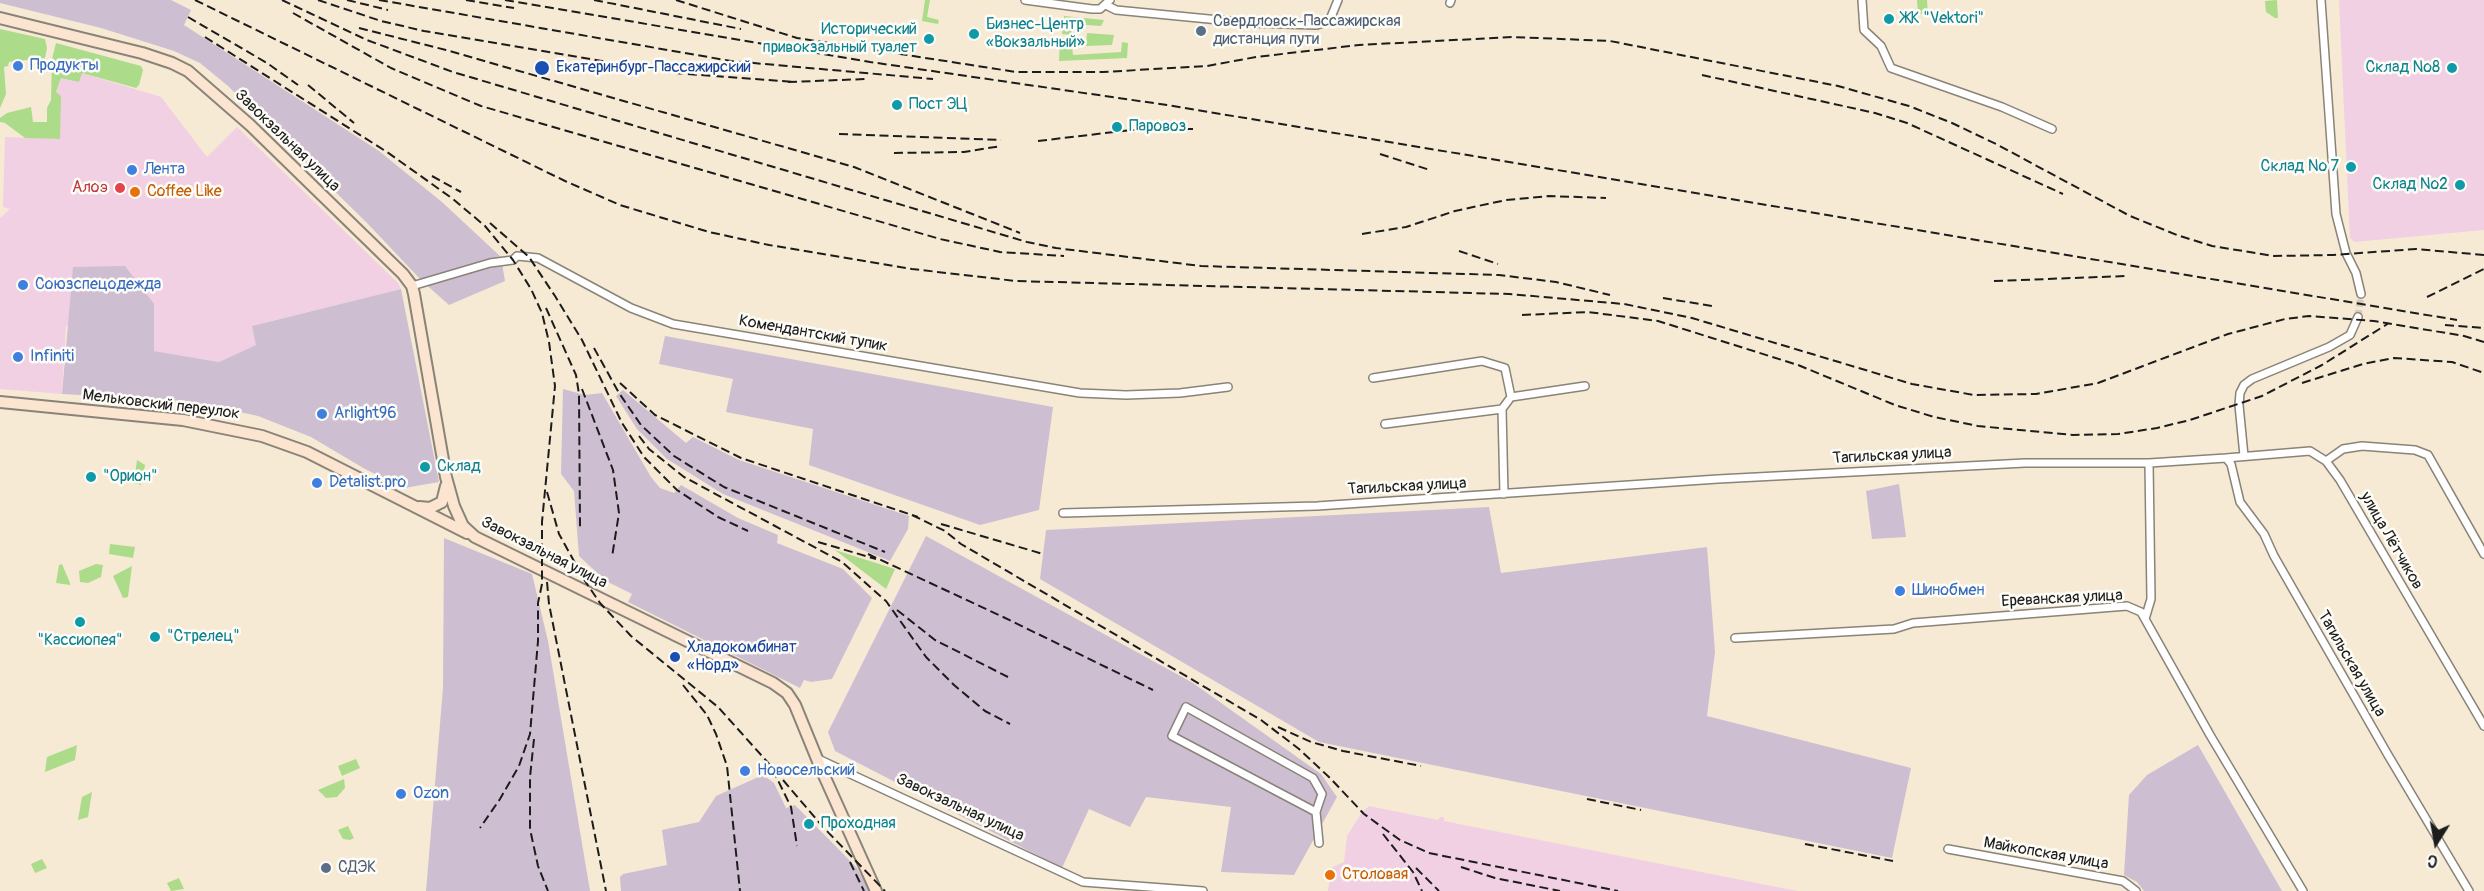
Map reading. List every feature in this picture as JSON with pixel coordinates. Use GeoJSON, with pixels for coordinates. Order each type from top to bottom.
{"type":"FeatureCollection","features":[{"type":"Feature","properties":{"kind":"main road","name":"Завокзальная улица"},"geometry":{"type":"LineString","coordinates":[[0,18],[150,55],[188,71],[250,125],[412,286],[446,477],[463,526],[475,537],[773,683],[787,693],[795,705],[816,758]]}},
{"type":"Feature","properties":{"kind":"main road","name":"Мельковский переулок"},"geometry":{"type":"LineString","coordinates":[[0,402],[183,420],[237,429],[307,452],[475,537]]}},
{"type":"Feature","properties":{"kind":"main road"},"geometry":{"type":"LineString","coordinates":[[408,504],[424,508],[438,505],[445,494],[446,477]]}},
{"type":"Feature","properties":{"kind":"main road"},"geometry":{"type":"LineString","coordinates":[[816,758],[876,891]]}},
{"type":"Feature","properties":{"kind":"street"},"geometry":{"type":"LineString","coordinates":[[1025,0],[1092,9],[1100,9],[1108,3],[1116,10],[1250,23],[1317,25],[1328,21],[1338,0]]}},
{"type":"Feature","properties":{"kind":"street"},"geometry":{"type":"LineString","coordinates":[[1862,0],[1864,30],[1881,46],[1891,68],[2002,107],[2052,129]]}},
{"type":"Feature","properties":{"kind":"street"},"geometry":{"type":"LineString","coordinates":[[2321,0],[2336,214],[2346,253],[2356,273],[2361,294]]}},
{"type":"Feature","properties":{"kind":"street","name":"Комендантский тупик"},"geometry":{"type":"LineString","coordinates":[[412,286],[490,263],[513,260],[517,256],[538,258],[631,308],[673,324],[1084,394],[1180,393],[1228,387]]}},
{"type":"Feature","properties":{"kind":"street"},"geometry":{"type":"LineString","coordinates":[[2244,456],[2239,405],[2240,393],[2244,385],[2252,379],[2329,347],[2350,335],[2358,317]]}},
{"type":"Feature","properties":{"kind":"street"},"geometry":{"type":"LineString","coordinates":[[1373,378],[1482,360],[1505,368],[1511,397]]}},
{"type":"Feature","properties":{"kind":"street"},"geometry":{"type":"LineString","coordinates":[[1504,494],[1502,409],[1511,397],[1585,387]]}},
{"type":"Feature","properties":{"kind":"street"},"geometry":{"type":"LineString","coordinates":[[1385,424],[1502,409]]}},
{"type":"Feature","properties":{"kind":"street"},"geometry":{"type":"LineString","coordinates":[[2226,458],[2310,451],[2326,461],[2343,449],[2362,446],[2415,450],[2428,455],[2484,554]]}},
{"type":"Feature","properties":{"kind":"street","name":"Тагильская улица"},"geometry":{"type":"LineString","coordinates":[[1063,513],[1317,506],[1718,479],[2025,463],[2149,463],[2226,458],[2231,464],[2240,502],[2264,534],[2274,556],[2370,725],[2469,891]]}},
{"type":"Feature","properties":{"kind":"street","name":"улица Лётчиков"},"geometry":{"type":"LineString","coordinates":[[2326,461],[2340,480],[2484,726]]}},
{"type":"Feature","properties":{"kind":"street"},"geometry":{"type":"LineString","coordinates":[[2149,463],[2151,599],[2145,619],[2210,735],[2303,891]]}},
{"type":"Feature","properties":{"kind":"street","name":"Ереванская улица"},"geometry":{"type":"LineString","coordinates":[[1735,638],[1894,629],[1913,623],[2127,606],[2141,612],[2145,619]]}},
{"type":"Feature","properties":{"kind":"street"},"geometry":{"type":"LineString","coordinates":[[1316,812],[1172,736],[1186,707],[1313,778],[1322,794],[1316,812],[1319,843]]}},
{"type":"Feature","properties":{"kind":"street","name":"Завокзальная улица"},"geometry":{"type":"LineString","coordinates":[[816,758],[1083,882],[1203,891]]}},
{"type":"Feature","properties":{"kind":"street","name":"Майкопская улица"},"geometry":{"type":"LineString","coordinates":[[1947,849],[2123,881],[2136,891]]}},
{"type":"Feature","properties":{"kind":"shaded area"},"geometry":{"type":"Polygon","coordinates":[[[0,0],[171,0],[191,10],[184,25],[379,151],[442,202],[501,257],[505,281],[449,305],[421,280],[369,225],[228,86],[200,63],[174,51],[101,28],[0,3],[0,0]]]}},
{"type":"Feature","properties":{"kind":"shaded area"},"geometry":{"type":"Polygon","coordinates":[[[2339,0],[2484,0],[2484,230],[2354,242],[2350,238],[2339,0]]]}},
{"type":"Feature","properties":{"kind":"shaded area"},"geometry":{"type":"Polygon","coordinates":[[[82,73],[161,97],[207,157],[237,127],[398,283],[401,289],[252,326],[257,345],[219,362],[154,351],[154,304],[66,326],[62,394],[0,389],[0,218],[10,209],[3,207],[5,137],[60,139],[56,92],[61,78],[82,73]]]}},
{"type":"Feature","properties":{"kind":"shaded area"},"geometry":{"type":"Polygon","coordinates":[[[125,266],[154,304],[154,351],[219,362],[256,345],[252,326],[401,289],[439,482],[404,488],[365,469],[311,437],[258,416],[189,401],[62,394],[73,267],[125,266]]]}},
{"type":"Feature","properties":{"kind":"shaded area"},"geometry":{"type":"Polygon","coordinates":[[[665,336],[1053,407],[1039,510],[980,525],[809,465],[813,429],[726,412],[733,379],[659,364],[665,336]]]}},
{"type":"Feature","properties":{"kind":"shaded area","name":"Хладокомбинат «Норд»"},"geometry":{"type":"Polygon","coordinates":[[[563,389],[585,395],[602,393],[651,477],[660,488],[674,493],[681,485],[738,518],[778,535],[777,543],[843,569],[872,598],[832,679],[811,682],[804,680],[800,688],[628,602],[632,594],[606,581],[579,556],[574,491],[561,474],[563,389]]]}},
{"type":"Feature","properties":{"kind":"shaded area"},"geometry":{"type":"Polygon","coordinates":[[[623,390],[686,443],[693,437],[739,460],[909,516],[908,529],[890,561],[723,494],[667,459],[637,429],[616,396],[623,390]]]}},
{"type":"Feature","properties":{"kind":"shaded area"},"geometry":{"type":"Polygon","coordinates":[[[1899,484],[1906,537],[1872,539],[1866,491],[1899,484]]]}},
{"type":"Feature","properties":{"kind":"shaded area"},"geometry":{"type":"Polygon","coordinates":[[[1489,507],[1501,573],[1707,547],[1715,652],[1707,716],[1911,768],[1892,858],[1319,742],[1040,579],[1046,530],[1489,507]]]}},
{"type":"Feature","properties":{"kind":"shaded area"},"geometry":{"type":"Polygon","coordinates":[[[926,536],[1193,683],[1321,774],[1337,797],[1294,875],[1221,872],[1231,807],[1146,797],[1130,827],[1089,809],[1062,868],[835,751],[828,732],[926,536]]]}},
{"type":"Feature","properties":{"kind":"shaded area"},"geometry":{"type":"Polygon","coordinates":[[[444,538],[532,574],[548,641],[590,891],[426,891],[443,688],[444,538]]]}},
{"type":"Feature","properties":{"kind":"shaded area"},"geometry":{"type":"Polygon","coordinates":[[[2198,745],[2282,891],[2144,891],[2137,882],[2124,875],[2129,795],[2147,775],[2198,745]]]}},
{"type":"Feature","properties":{"kind":"shaded area"},"geometry":{"type":"Polygon","coordinates":[[[763,775],[774,783],[786,808],[795,805],[857,868],[870,891],[621,891],[620,877],[623,874],[667,865],[662,830],[699,822],[716,796],[763,775]]]}},
{"type":"Feature","properties":{"kind":"shaded area"},"geometry":{"type":"Polygon","coordinates":[[[1369,806],[1438,820],[1444,817],[1444,821],[1797,891],[1328,891],[1331,868],[1344,862],[1347,836],[1362,812],[1369,806]]]}},
{"type":"Feature","properties":{"kind":"green space"},"geometry":{"type":"Polygon","coordinates":[[[925,0],[930,0],[927,17],[939,20],[938,24],[922,21],[925,0]]]}},
{"type":"Feature","properties":{"kind":"green space"},"geometry":{"type":"Polygon","coordinates":[[[1917,0],[1927,0],[1928,14],[1918,14],[1917,0]]]}},
{"type":"Feature","properties":{"kind":"green space"},"geometry":{"type":"Polygon","coordinates":[[[2277,0],[2278,18],[2275,18],[2266,12],[2265,1],[2277,0]]]}},
{"type":"Feature","properties":{"kind":"green space"},"geometry":{"type":"Polygon","coordinates":[[[1064,16],[1104,20],[1101,26],[1074,24],[1071,35],[1062,34],[1064,16]]]}},
{"type":"Feature","properties":{"kind":"green space"},"geometry":{"type":"Polygon","coordinates":[[[0,29],[45,39],[47,48],[43,68],[39,71],[37,71],[35,59],[9,62],[8,66],[4,67],[6,94],[0,108],[0,29]]]}},
{"type":"Feature","properties":{"kind":"green space"},"geometry":{"type":"Polygon","coordinates":[[[1087,33],[1114,35],[1112,45],[1086,46],[1087,33]]]}},
{"type":"Feature","properties":{"kind":"green space"},"geometry":{"type":"Polygon","coordinates":[[[1060,38],[1071,39],[1073,55],[1121,52],[1122,42],[1128,43],[1127,58],[1059,61],[1060,38]]]}},
{"type":"Feature","properties":{"kind":"green space"},"geometry":{"type":"Polygon","coordinates":[[[56,43],[141,66],[143,70],[139,85],[136,88],[82,73],[79,82],[61,78],[56,92],[61,96],[60,139],[25,138],[5,123],[0,122],[0,118],[7,113],[31,107],[33,122],[47,122],[47,108],[51,100],[52,59],[56,43]]]}},
{"type":"Feature","properties":{"kind":"green space"},"geometry":{"type":"Polygon","coordinates":[[[137,460],[145,465],[141,485],[134,483],[137,460]]]}},
{"type":"Feature","properties":{"kind":"green space"},"geometry":{"type":"Polygon","coordinates":[[[110,544],[135,547],[133,558],[109,554],[110,544]]]}},
{"type":"Feature","properties":{"kind":"green space"},"geometry":{"type":"Polygon","coordinates":[[[835,550],[895,569],[886,589],[835,550]]]}},
{"type":"Feature","properties":{"kind":"green space"},"geometry":{"type":"Polygon","coordinates":[[[62,564],[70,585],[56,583],[59,565],[62,564]]]}},
{"type":"Feature","properties":{"kind":"green space"},"geometry":{"type":"Polygon","coordinates":[[[96,564],[103,565],[101,577],[88,583],[80,582],[79,571],[96,564]]]}},
{"type":"Feature","properties":{"kind":"green space"},"geometry":{"type":"Polygon","coordinates":[[[132,566],[128,597],[123,598],[113,576],[132,566]]]}},
{"type":"Feature","properties":{"kind":"green space"},"geometry":{"type":"Polygon","coordinates":[[[77,745],[75,760],[45,772],[47,757],[77,745]]]}},
{"type":"Feature","properties":{"kind":"green space"},"geometry":{"type":"Polygon","coordinates":[[[356,759],[360,768],[342,776],[338,766],[356,759]]]}},
{"type":"Feature","properties":{"kind":"green space"},"geometry":{"type":"Polygon","coordinates":[[[344,779],[345,788],[337,797],[326,798],[318,790],[344,779]]]}},
{"type":"Feature","properties":{"kind":"green space"},"geometry":{"type":"Polygon","coordinates":[[[92,792],[88,817],[78,820],[82,797],[92,792]]]}},
{"type":"Feature","properties":{"kind":"green space"},"geometry":{"type":"Polygon","coordinates":[[[348,826],[354,838],[350,840],[343,839],[338,830],[348,826]]]}},
{"type":"Feature","properties":{"kind":"green space"},"geometry":{"type":"Polygon","coordinates":[[[42,859],[47,868],[35,873],[31,864],[42,859]]]}},
{"type":"Feature","properties":{"kind":"green space"},"geometry":{"type":"Polygon","coordinates":[[[179,878],[184,889],[171,891],[167,883],[179,878]]]}},
{"type":"Feature","properties":{"kind":"tunnel"},"geometry":{"type":"LineString","coordinates":[[2358,317],[2361,294]]}},
{"type":"Feature","properties":{"kind":"railway"},"geometry":{"type":"LineString","coordinates":[[195,0],[565,181],[620,205],[709,232],[769,245],[912,269],[1016,281],[1509,294],[1624,304],[1692,318],[1912,384],[1974,395],[2036,394],[2098,383],[2228,334],[2285,319],[2309,316],[2374,321],[2464,336],[2484,342]]}},
{"type":"Feature","properties":{"kind":"railway"},"geometry":{"type":"LineString","coordinates":[[282,0],[367,40],[453,72],[1027,242],[1056,248],[1201,266],[1499,275],[1556,282],[1610,295]]}},
{"type":"Feature","properties":{"kind":"railway"},"geometry":{"type":"LineString","coordinates":[[318,0],[381,21],[424,31],[673,73],[796,82]]}},
{"type":"Feature","properties":{"kind":"railway"},"geometry":{"type":"LineString","coordinates":[[347,0],[388,10]]}},
{"type":"Feature","properties":{"kind":"railway"},"geometry":{"type":"LineString","coordinates":[[379,0],[731,61],[933,79]]}},
{"type":"Feature","properties":{"kind":"railway"},"geometry":{"type":"LineString","coordinates":[[466,0],[514,8]]}},
{"type":"Feature","properties":{"kind":"railway"},"geometry":{"type":"LineString","coordinates":[[505,0],[870,62],[1167,105],[2457,320]]}},
{"type":"Feature","properties":{"kind":"railway"},"geometry":{"type":"LineString","coordinates":[[594,0],[741,29]]}},
{"type":"Feature","properties":{"kind":"railway"},"geometry":{"type":"LineString","coordinates":[[676,0],[797,38],[1016,72],[1103,72],[1207,66],[1256,57],[1359,45],[1513,37],[1610,41],[1838,86],[1909,106],[1996,144],[2130,216],[2212,246],[2274,256],[2333,255],[2416,249],[2484,255]]}},
{"type":"Feature","properties":{"kind":"railway"},"geometry":{"type":"LineString","coordinates":[[293,13],[391,68],[481,106],[940,239],[1000,252],[1064,256]]}},
{"type":"Feature","properties":{"kind":"railway"},"geometry":{"type":"LineString","coordinates":[[188,17],[267,63],[298,85]]}},
{"type":"Feature","properties":{"kind":"railway"},"geometry":{"type":"LineString","coordinates":[[359,28],[446,50],[854,167],[1020,233]]}},
{"type":"Feature","properties":{"kind":"railway"},"geometry":{"type":"LineString","coordinates":[[205,37],[387,152],[453,199],[485,226],[513,260],[531,289],[542,313],[549,342],[555,386],[542,522],[542,584],[538,603],[538,641],[530,734],[519,766],[480,828]]}},
{"type":"Feature","properties":{"kind":"railway"},"geometry":{"type":"LineString","coordinates":[[1702,75],[1875,113],[1907,123],[2063,194]]}},
{"type":"Feature","properties":{"kind":"railway"},"geometry":{"type":"LineString","coordinates":[[788,82],[866,79]]}},
{"type":"Feature","properties":{"kind":"railway"},"geometry":{"type":"LineString","coordinates":[[308,85],[354,123]]}},
{"type":"Feature","properties":{"kind":"railway"},"geometry":{"type":"LineString","coordinates":[[1038,141],[1131,130],[1193,129]]}},
{"type":"Feature","properties":{"kind":"railway"},"geometry":{"type":"LineString","coordinates":[[839,134],[1001,140]]}},
{"type":"Feature","properties":{"kind":"railway"},"geometry":{"type":"LineString","coordinates":[[894,153],[964,152],[1001,146]]}},
{"type":"Feature","properties":{"kind":"railway"},"geometry":{"type":"LineString","coordinates":[[1380,154],[1430,170]]}},
{"type":"Feature","properties":{"kind":"railway"},"geometry":{"type":"LineString","coordinates":[[432,176],[461,192]]}},
{"type":"Feature","properties":{"kind":"railway"},"geometry":{"type":"LineString","coordinates":[[1362,234],[1406,227],[1455,211],[1506,200],[1549,196],[1606,198]]}},
{"type":"Feature","properties":{"kind":"railway"},"geometry":{"type":"LineString","coordinates":[[490,223],[529,257],[555,296],[582,340],[622,423],[644,457],[677,490],[718,517],[748,531]]}},
{"type":"Feature","properties":{"kind":"railway"},"geometry":{"type":"LineString","coordinates":[[1459,251],[1498,264]]}},
{"type":"Feature","properties":{"kind":"railway"},"geometry":{"type":"LineString","coordinates":[[2427,297],[2484,269]]}},
{"type":"Feature","properties":{"kind":"railway"},"geometry":{"type":"LineString","coordinates":[[1994,281],[2126,276]]}},
{"type":"Feature","properties":{"kind":"railway"},"geometry":{"type":"LineString","coordinates":[[1663,298],[1712,306]]}},
{"type":"Feature","properties":{"kind":"railway"},"geometry":{"type":"LineString","coordinates":[[546,308],[576,375],[579,394],[580,527]]}},
{"type":"Feature","properties":{"kind":"railway"},"geometry":{"type":"LineString","coordinates":[[1522,315],[1588,312],[1658,321],[1798,365],[1895,405],[1934,417],[1978,426],[2073,435],[2118,434],[2157,428],[2190,420],[2262,396],[2322,365],[2389,323]]}},
{"type":"Feature","properties":{"kind":"railway"},"geometry":{"type":"LineString","coordinates":[[2445,325],[2484,328]]}},
{"type":"Feature","properties":{"kind":"railway"},"geometry":{"type":"LineString","coordinates":[[594,348],[619,393],[641,425],[674,456],[724,487],[885,552]]}},
{"type":"Feature","properties":{"kind":"railway"},"geometry":{"type":"LineString","coordinates":[[2302,383],[2363,364],[2394,358],[2452,362],[2484,373]]}},
{"type":"Feature","properties":{"kind":"railway"},"geometry":{"type":"LineString","coordinates":[[620,383],[655,415],[741,458],[918,517]]}},
{"type":"Feature","properties":{"kind":"railway"},"geometry":{"type":"LineString","coordinates":[[582,389],[613,470],[619,513],[612,557]]}},
{"type":"Feature","properties":{"kind":"railway"},"geometry":{"type":"LineString","coordinates":[[639,436],[649,449],[684,477],[842,562],[886,601],[926,657],[954,685],[985,711],[1010,724]]}},
{"type":"Feature","properties":{"kind":"railway"},"geometry":{"type":"LineString","coordinates":[[547,492],[559,534],[600,603],[631,636],[718,707],[771,766],[791,807],[797,846]]}},
{"type":"Feature","properties":{"kind":"railway"},"geometry":{"type":"LineString","coordinates":[[912,515],[945,531],[961,544],[1261,720],[1299,749],[1364,814],[1400,840],[1429,853],[1618,891]]}},
{"type":"Feature","properties":{"kind":"railway"},"geometry":{"type":"LineString","coordinates":[[941,524],[1043,554]]}},
{"type":"Feature","properties":{"kind":"railway"},"geometry":{"type":"LineString","coordinates":[[818,542],[876,559]]}},
{"type":"Feature","properties":{"kind":"railway"},"geometry":{"type":"LineString","coordinates":[[868,554],[1153,690]]}},
{"type":"Feature","properties":{"kind":"railway"},"geometry":{"type":"LineString","coordinates":[[547,582],[549,604],[606,891]]}},
{"type":"Feature","properties":{"kind":"railway"},"geometry":{"type":"LineString","coordinates":[[897,610],[935,640],[1008,677]]}},
{"type":"Feature","properties":{"kind":"railway"},"geometry":{"type":"LineString","coordinates":[[683,685],[707,715],[727,766],[740,891]]}},
{"type":"Feature","properties":{"kind":"railway"},"geometry":{"type":"LineString","coordinates":[[1278,727],[1311,742],[1343,751],[1421,766]]}},
{"type":"Feature","properties":{"kind":"railway"},"geometry":{"type":"LineString","coordinates":[[534,739],[530,777],[530,829],[538,866],[548,891]]}},
{"type":"Feature","properties":{"kind":"railway"},"geometry":{"type":"LineString","coordinates":[[783,780],[823,827],[885,891]]}},
{"type":"Feature","properties":{"kind":"railway"},"geometry":{"type":"LineString","coordinates":[[1587,799],[1641,810]]}},
{"type":"Feature","properties":{"kind":"railway"},"geometry":{"type":"LineString","coordinates":[[1383,834],[1413,872],[1422,891]]}},
{"type":"Feature","properties":{"kind":"railway"},"geometry":{"type":"LineString","coordinates":[[1805,844],[1893,861]]}},
{"type":"Feature","properties":{"kind":"railway"},"geometry":{"type":"LineString","coordinates":[[850,862],[864,891]]}},
{"type":"Feature","properties":{"kind":"railway"},"geometry":{"type":"LineString","coordinates":[[1461,867],[1495,878],[1560,891]]}},
{"type":"Feature","properties":{"kind":"railway"},"geometry":{"type":"LineString","coordinates":[[1416,868],[1439,891]]}},
{"type":"Feature","properties":{"kind":"place","name":"ЖК \"Vektori\""},"geometry":{"type":"Point","coordinates":[1889,19]}},
{"type":"Feature","properties":{"kind":"place","name":"Свердловск-Пассажирская дистанция пути"},"geometry":{"type":"Point","coordinates":[1201,31]}},
{"type":"Feature","properties":{"kind":"place","name":"Бизнес-Центр «Вокзальный»"},"geometry":{"type":"Point","coordinates":[974,34]}},
{"type":"Feature","properties":{"kind":"place","name":"Исторический привокзальный туалет"},"geometry":{"type":"Point","coordinates":[929,39]}},
{"type":"Feature","properties":{"kind":"place","name":"Продукты"},"geometry":{"type":"Point","coordinates":[18,66]}},
{"type":"Feature","properties":{"kind":"place","name":"Екатеринбург-Пассажирский"},"geometry":{"type":"Point","coordinates":[542,68]}},
{"type":"Feature","properties":{"kind":"place","name":"Склад №8"},"geometry":{"type":"Point","coordinates":[2452,68]}},
{"type":"Feature","properties":{"kind":"place","name":"Пост ЭЦ"},"geometry":{"type":"Point","coordinates":[897,105]}},
{"type":"Feature","properties":{"kind":"place","name":"Паровоз"},"geometry":{"type":"Point","coordinates":[1117,127]}},
{"type":"Feature","properties":{"kind":"place","name":"Склад № 7"},"geometry":{"type":"Point","coordinates":[2351,167]}},
{"type":"Feature","properties":{"kind":"place","name":"Лента"},"geometry":{"type":"Point","coordinates":[132,170]}},
{"type":"Feature","properties":{"kind":"place","name":"Склад №2"},"geometry":{"type":"Point","coordinates":[2460,185]}},
{"type":"Feature","properties":{"kind":"place","name":"Алоэ"},"geometry":{"type":"Point","coordinates":[120,188]}},
{"type":"Feature","properties":{"kind":"place","name":"Coffee Like"},"geometry":{"type":"Point","coordinates":[135,192]}},
{"type":"Feature","properties":{"kind":"place","name":"Союзспецодежда"},"geometry":{"type":"Point","coordinates":[23,285]}},
{"type":"Feature","properties":{"kind":"place","name":"Infiniti"},"geometry":{"type":"Point","coordinates":[18,357]}},
{"type":"Feature","properties":{"kind":"place","name":"Arlight96"},"geometry":{"type":"Point","coordinates":[322,414]}},
{"type":"Feature","properties":{"kind":"place","name":"Склад"},"geometry":{"type":"Point","coordinates":[425,467]}},
{"type":"Feature","properties":{"kind":"place","name":"\"Орион\""},"geometry":{"type":"Point","coordinates":[91,477]}},
{"type":"Feature","properties":{"kind":"place","name":"Detalist.pro"},"geometry":{"type":"Point","coordinates":[317,483]}},
{"type":"Feature","properties":{"kind":"place","name":"Шинобмен"},"geometry":{"type":"Point","coordinates":[1900,591]}},
{"type":"Feature","properties":{"kind":"place","name":"\"Кассиопея\""},"geometry":{"type":"Point","coordinates":[80,622]}},
{"type":"Feature","properties":{"kind":"place","name":"\"Стрелец\""},"geometry":{"type":"Point","coordinates":[155,637]}},
{"type":"Feature","properties":{"kind":"place","name":"Хладокомбинат «Норд»"},"geometry":{"type":"Point","coordinates":[675,657]}},
{"type":"Feature","properties":{"kind":"place","name":"Новосельский"},"geometry":{"type":"Point","coordinates":[745,771]}},
{"type":"Feature","properties":{"kind":"place","name":"Ozon"},"geometry":{"type":"Point","coordinates":[401,794]}},
{"type":"Feature","properties":{"kind":"place","name":"Проходная"},"geometry":{"type":"Point","coordinates":[809,824]}},
{"type":"Feature","properties":{"kind":"place","name":"СДЭК"},"geometry":{"type":"Point","coordinates":[326,868]}},
{"type":"Feature","properties":{"kind":"place","name":"Столовая"},"geometry":{"type":"Point","coordinates":[1330,875]}}]}
